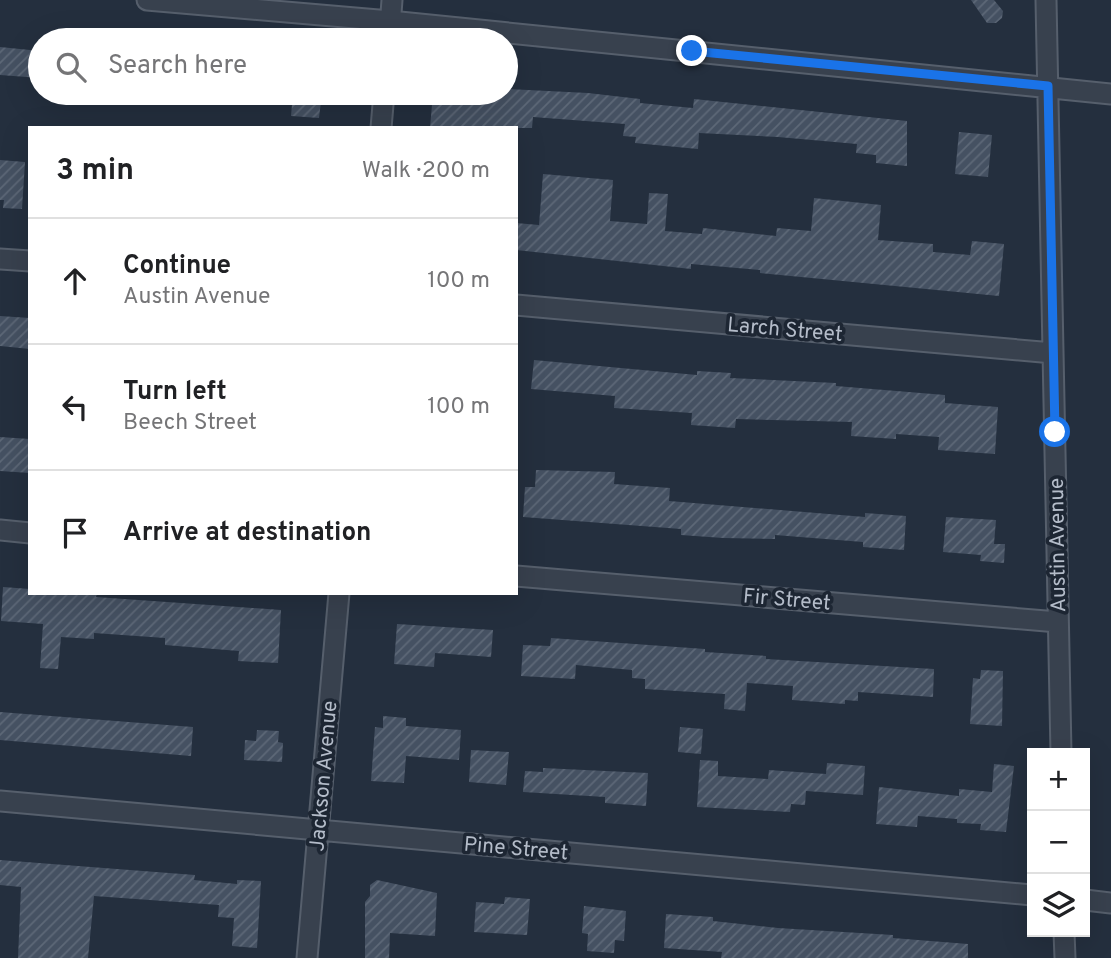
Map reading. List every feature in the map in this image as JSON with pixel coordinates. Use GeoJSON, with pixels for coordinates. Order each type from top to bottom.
{"type":"FeatureCollection","features":[{"type":"Feature","properties":{"kind":"street"},"geometry":{"type":"LineString","coordinates":[[147,0],[366,28]]}},
{"type":"Feature","properties":{"kind":"street"},"geometry":{"type":"LineString","coordinates":[[389,28],[392,0]]}},
{"type":"Feature","properties":{"kind":"street","name":"Austin Avenue"},"geometry":{"type":"LineString","coordinates":[[1046,0],[1061,748]]}},
{"type":"Feature","properties":{"kind":"street"},"geometry":{"type":"LineString","coordinates":[[518,42],[1048,86],[1111,94]]}},
{"type":"Feature","properties":{"kind":"street"},"geometry":{"type":"LineString","coordinates":[[381,126],[383,105]]}},
{"type":"Feature","properties":{"kind":"street"},"geometry":{"type":"LineString","coordinates":[[0,259],[28,261]]}},
{"type":"Feature","properties":{"kind":"street","name":"Larch Street"},"geometry":{"type":"LineString","coordinates":[[518,305],[1053,353]]}},
{"type":"Feature","properties":{"kind":"street"},"geometry":{"type":"LineString","coordinates":[[0,530],[28,533]]}},
{"type":"Feature","properties":{"kind":"street","name":"Fir Street"},"geometry":{"type":"LineString","coordinates":[[518,576],[1058,622]]}},
{"type":"Feature","properties":{"kind":"street","name":"Jackson Avenue"},"geometry":{"type":"LineString","coordinates":[[307,958],[339,595]]}},
{"type":"Feature","properties":{"kind":"street","name":"Pine Street"},"geometry":{"type":"LineString","coordinates":[[0,801],[1027,895]]}},
{"type":"Feature","properties":{"kind":"street"},"geometry":{"type":"LineString","coordinates":[[1090,901],[1111,903]]}},
{"type":"Feature","properties":{"kind":"street"},"geometry":{"type":"LineString","coordinates":[[1064,937],[1065,958]]}},
{"type":"Feature","properties":{"kind":"building"},"geometry":{"type":"Polygon","coordinates":[[[971,0],[994,0],[1003,11],[1002,18],[996,23],[987,23],[971,0]]]}},
{"type":"Feature","properties":{"kind":"building"},"geometry":{"type":"Polygon","coordinates":[[[0,47],[28,50],[28,77],[0,75],[0,47]]]}},
{"type":"Feature","properties":{"kind":"building"},"geometry":{"type":"Polygon","coordinates":[[[518,90],[588,93],[640,99],[640,103],[693,108],[694,99],[907,121],[907,166],[876,163],[876,155],[856,153],[857,144],[778,137],[699,133],[698,149],[635,143],[636,137],[623,136],[625,124],[533,117],[532,128],[430,126],[432,105],[518,105],[518,90]]]}},
{"type":"Feature","properties":{"kind":"building"},"geometry":{"type":"Polygon","coordinates":[[[292,105],[321,105],[319,118],[291,116],[292,105]]]}},
{"type":"Feature","properties":{"kind":"building"},"geometry":{"type":"Polygon","coordinates":[[[959,132],[992,135],[988,177],[955,174],[959,132]]]}},
{"type":"Feature","properties":{"kind":"building"},"geometry":{"type":"Polygon","coordinates":[[[0,160],[25,162],[22,209],[3,208],[4,200],[0,200],[0,160]]]}},
{"type":"Feature","properties":{"kind":"building"},"geometry":{"type":"Polygon","coordinates":[[[543,174],[613,180],[610,221],[647,224],[649,193],[668,194],[665,231],[702,234],[703,228],[776,236],[777,228],[811,231],[814,198],[881,205],[878,240],[933,244],[933,252],[970,255],[972,241],[1004,244],[999,296],[760,273],[760,270],[691,264],[691,269],[518,250],[518,223],[539,225],[543,174]]]}},
{"type":"Feature","properties":{"kind":"building"},"geometry":{"type":"Polygon","coordinates":[[[0,316],[28,318],[28,349],[0,346],[0,316]]]}},
{"type":"Feature","properties":{"kind":"building"},"geometry":{"type":"Polygon","coordinates":[[[534,360],[697,375],[697,371],[731,373],[730,378],[836,383],[836,386],[945,395],[945,403],[998,407],[995,454],[938,450],[939,437],[896,434],[896,439],[851,436],[852,422],[736,419],[735,428],[691,425],[692,413],[614,408],[615,396],[531,389],[534,360]]]}},
{"type":"Feature","properties":{"kind":"building"},"geometry":{"type":"Polygon","coordinates":[[[0,437],[28,439],[28,473],[0,471],[0,437]]]}},
{"type":"Feature","properties":{"kind":"building"},"geometry":{"type":"Polygon","coordinates":[[[536,470],[615,472],[614,484],[670,488],[669,501],[865,517],[865,513],[906,516],[904,550],[863,547],[863,542],[775,535],[775,539],[681,535],[681,529],[523,517],[525,487],[535,487],[536,470]]]}},
{"type":"Feature","properties":{"kind":"building"},"geometry":{"type":"Polygon","coordinates":[[[946,517],[996,520],[994,544],[1005,544],[1004,563],[980,561],[981,555],[943,552],[946,517]]]}},
{"type":"Feature","properties":{"kind":"building"},"geometry":{"type":"Polygon","coordinates":[[[3,587],[28,589],[28,595],[96,595],[281,610],[278,663],[238,661],[239,651],[165,645],[165,638],[94,633],[94,639],[61,637],[58,669],[40,668],[43,624],[1,621],[3,587]]]}},
{"type":"Feature","properties":{"kind":"building"},"geometry":{"type":"Polygon","coordinates":[[[397,624],[493,630],[491,657],[435,653],[434,667],[394,664],[397,624]]]}},
{"type":"Feature","properties":{"kind":"building"},"geometry":{"type":"Polygon","coordinates":[[[551,638],[705,649],[705,652],[766,656],[766,659],[934,669],[933,697],[858,692],[858,701],[845,700],[845,704],[792,700],[793,686],[747,683],[745,711],[724,709],[725,694],[645,689],[645,679],[632,678],[632,670],[576,665],[575,679],[521,676],[523,645],[550,646],[551,638]]]}},
{"type":"Feature","properties":{"kind":"building"},"geometry":{"type":"Polygon","coordinates":[[[981,670],[1003,671],[1002,726],[970,724],[973,678],[980,679],[981,670]]]}},
{"type":"Feature","properties":{"kind":"building"},"geometry":{"type":"Polygon","coordinates":[[[0,712],[193,727],[191,756],[0,740],[0,712]]]}},
{"type":"Feature","properties":{"kind":"building"},"geometry":{"type":"Polygon","coordinates":[[[383,716],[406,718],[406,726],[461,730],[459,760],[406,756],[404,783],[371,781],[375,727],[383,728],[383,716]]]}},
{"type":"Feature","properties":{"kind":"building"},"geometry":{"type":"Polygon","coordinates":[[[680,727],[703,729],[701,754],[678,752],[680,727]]]}},
{"type":"Feature","properties":{"kind":"building"},"geometry":{"type":"Polygon","coordinates":[[[257,730],[279,731],[278,742],[283,743],[282,762],[244,760],[245,740],[256,741],[257,730]]]}},
{"type":"Feature","properties":{"kind":"building"},"geometry":{"type":"Polygon","coordinates":[[[471,750],[509,752],[506,785],[469,782],[471,750]]]}},
{"type":"Feature","properties":{"kind":"building"},"geometry":{"type":"Polygon","coordinates":[[[700,760],[718,761],[718,776],[768,779],[769,770],[826,774],[827,763],[865,766],[863,795],[806,791],[805,805],[791,804],[790,812],[697,807],[700,760]]]}},
{"type":"Feature","properties":{"kind":"building"},"geometry":{"type":"Polygon","coordinates":[[[994,764],[1014,766],[1006,832],[980,830],[981,824],[957,823],[957,819],[918,816],[917,827],[876,824],[879,787],[959,796],[959,789],[992,792],[994,764]]]}},
{"type":"Feature","properties":{"kind":"building"},"geometry":{"type":"Polygon","coordinates":[[[543,768],[648,773],[646,806],[605,803],[605,797],[523,792],[525,771],[543,772],[543,768]]]}},
{"type":"Feature","properties":{"kind":"building"},"geometry":{"type":"Polygon","coordinates":[[[0,860],[195,875],[194,880],[237,884],[237,880],[261,881],[257,948],[232,946],[234,918],[218,917],[219,905],[94,896],[88,958],[18,958],[21,887],[0,885],[0,860]]]}},
{"type":"Feature","properties":{"kind":"building"},"geometry":{"type":"Polygon","coordinates":[[[377,880],[437,893],[435,936],[390,933],[389,958],[365,958],[365,902],[370,896],[370,885],[377,880]]]}},
{"type":"Feature","properties":{"kind":"building"},"geometry":{"type":"Polygon","coordinates":[[[505,897],[530,899],[527,935],[474,932],[476,902],[504,904],[505,897]]]}},
{"type":"Feature","properties":{"kind":"building"},"geometry":{"type":"Polygon","coordinates":[[[584,906],[626,911],[624,941],[615,940],[614,953],[587,951],[588,934],[582,933],[584,906]]]}},
{"type":"Feature","properties":{"kind":"building"},"geometry":{"type":"Polygon","coordinates":[[[666,914],[713,917],[713,921],[778,928],[893,935],[893,938],[968,944],[968,958],[721,958],[722,952],[664,948],[666,914]]]}},
{"type":"Feature","properties":{"kind":"route"},"geometry":{"type":"LineString","coordinates":[[692,51],[1048,86],[1055,432]]}}]}
